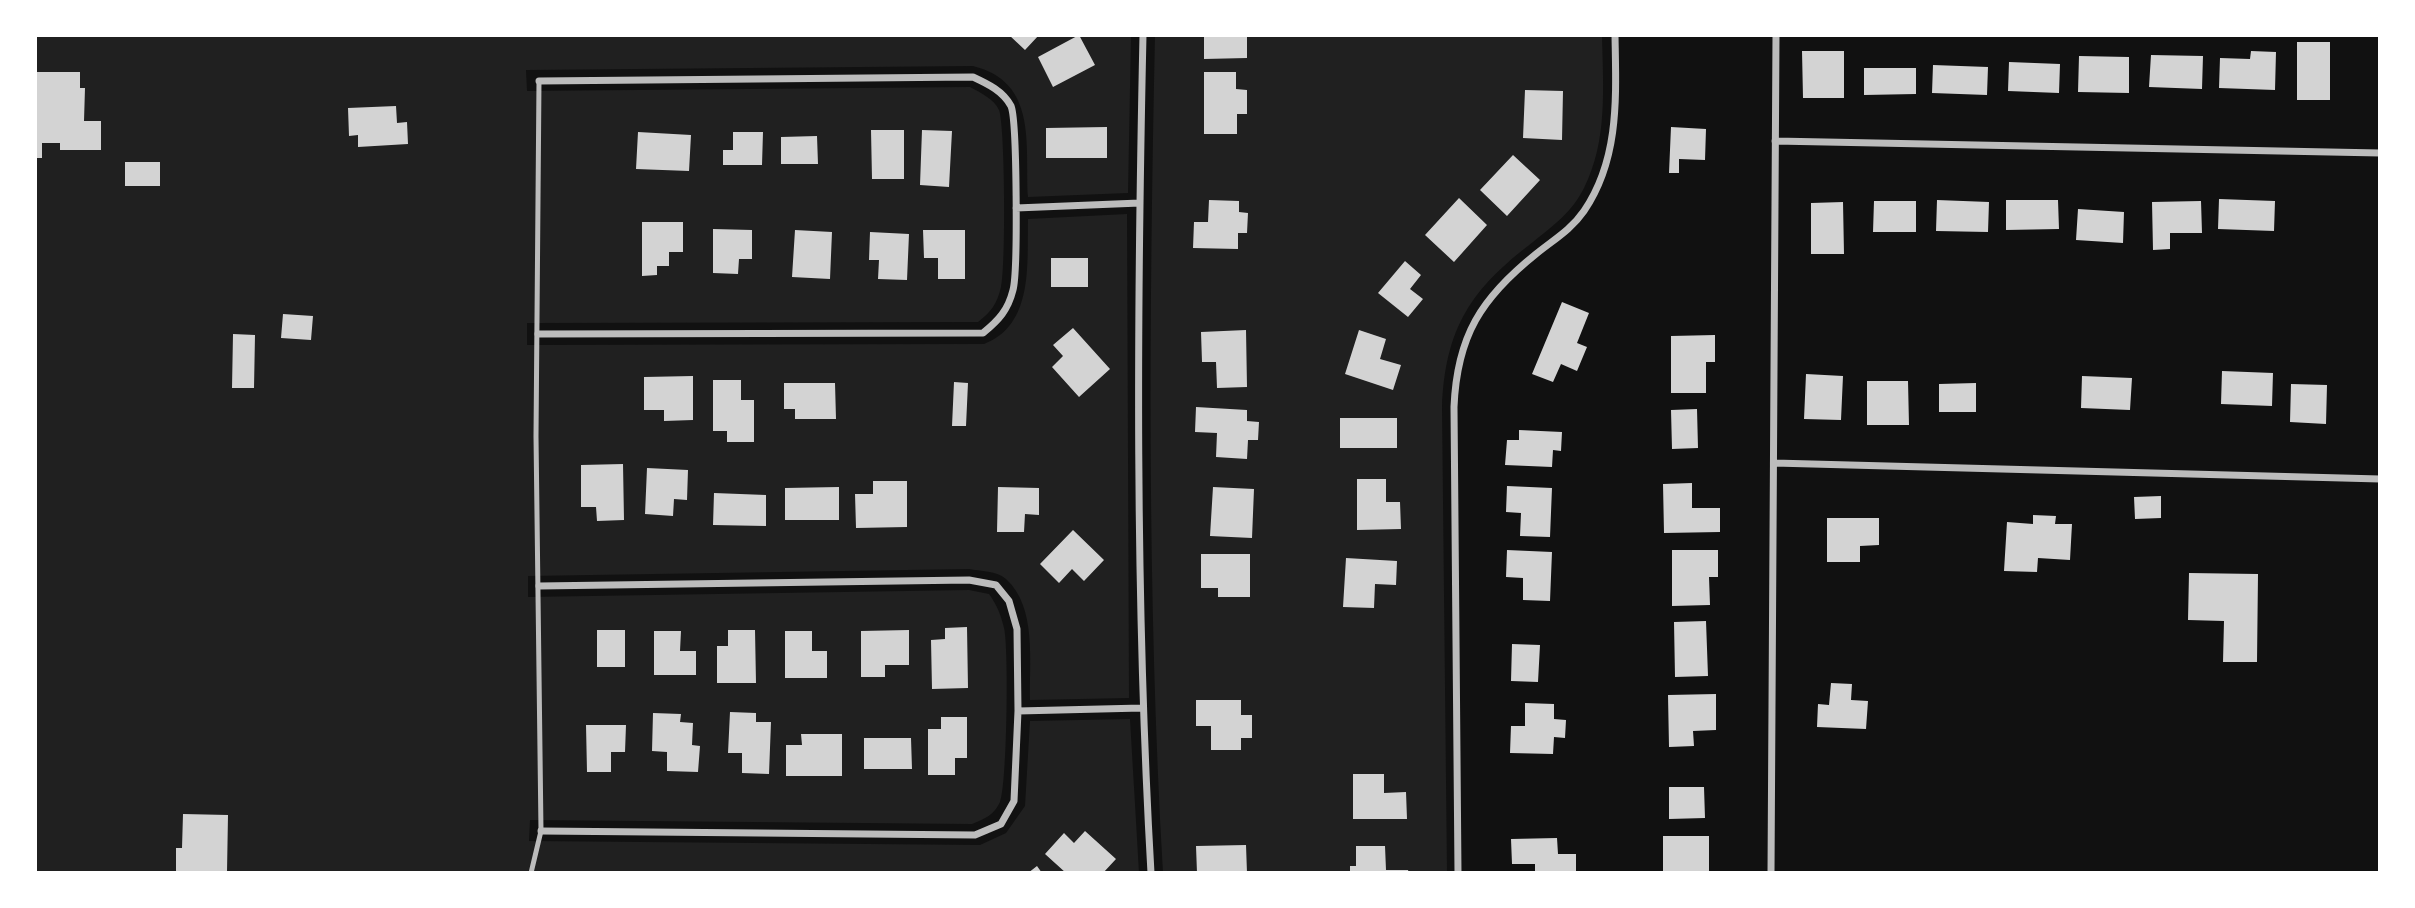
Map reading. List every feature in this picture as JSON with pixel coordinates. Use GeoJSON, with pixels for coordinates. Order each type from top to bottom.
{"type":"FeatureCollection","features":[{"type":"Feature","properties":{"kind":"street"},"geometry":{"type":"LineString","coordinates":[[1143,35],[1140,203],[1142,708],[1151,873]]}},
{"type":"Feature","properties":{"kind":"street"},"geometry":{"type":"LineString","coordinates":[[1458,873],[1454,408],[1460,353],[1484,304],[1501,284],[1569,229],[1595,193],[1614,132],[1615,35]]}},
{"type":"Feature","properties":{"kind":"street"},"geometry":{"type":"LineString","coordinates":[[1771,873],[1776,35]]}},
{"type":"Feature","properties":{"kind":"street"},"geometry":{"type":"LineString","coordinates":[[538,334],[984,333],[1004,315],[1014,288],[1016,208],[1011,107],[996,89],[973,76],[539,80]]}},
{"type":"Feature","properties":{"kind":"street"},"geometry":{"type":"LineString","coordinates":[[1775,141],[2380,153]]}},
{"type":"Feature","properties":{"kind":"street"},"geometry":{"type":"LineString","coordinates":[[1016,208],[1140,203]]}},
{"type":"Feature","properties":{"kind":"street"},"geometry":{"type":"LineString","coordinates":[[1774,463],[2380,480]]}},
{"type":"Feature","properties":{"kind":"street"},"geometry":{"type":"LineString","coordinates":[[540,586],[970,580],[996,585],[1009,601],[1017,629],[1018,711],[1014,801],[1001,824],[975,835],[541,831]]}},
{"type":"Feature","properties":{"kind":"street"},"geometry":{"type":"LineString","coordinates":[[1018,711],[1142,708]]}},
{"type":"Feature","properties":{"kind":"lane"},"geometry":{"type":"LineString","coordinates":[[531,873],[541,831],[540,586],[536,436],[539,80]]}},
{"type":"Feature","properties":{"kind":"shaded area"},"geometry":{"type":"Polygon","coordinates":[[[35,35],[1131,35],[1128,193],[1028,197],[1026,137],[1024,118],[1018,101],[1009,86],[994,74],[973,66],[526,70],[527,91],[970,87],[991,99],[999,110],[1003,141],[1004,197],[1001,287],[993,307],[978,322],[527,323],[527,345],[984,344],[1000,335],[1012,323],[1020,308],[1027,273],[1028,219],[1127,214],[1129,698],[1030,700],[1029,636],[1023,604],[1006,579],[998,574],[969,569],[528,576],[528,597],[969,590],[989,594],[1004,628],[1007,688],[1006,746],[1000,802],[989,816],[972,824],[530,820],[529,841],[980,845],[1006,833],[1025,806],[1030,721],[1130,719],[1139,873],[35,873],[35,35]]]}},
{"type":"Feature","properties":{"kind":"shaded area"},"geometry":{"type":"Polygon","coordinates":[[[1155,35],[1602,35],[1601,132],[1592,170],[1584,188],[1562,218],[1511,259],[1478,294],[1456,333],[1444,380],[1442,408],[1447,873],[1163,873],[1152,559],[1151,244],[1155,35]]]}},
{"type":"Feature","properties":{"kind":"building"},"geometry":{"type":"Polygon","coordinates":[[[1009,35],[1039,35],[1025,50],[1009,35]]]}},
{"type":"Feature","properties":{"kind":"building"},"geometry":{"type":"Polygon","coordinates":[[[1079,35],[1095,65],[1053,87],[1038,57],[1079,35]]]}},
{"type":"Feature","properties":{"kind":"building"},"geometry":{"type":"Polygon","coordinates":[[[1204,35],[1247,35],[1247,58],[1204,59],[1204,35]]]}},
{"type":"Feature","properties":{"kind":"building"},"geometry":{"type":"Polygon","coordinates":[[[2297,42],[2330,42],[2330,100],[2297,100],[2297,42]]]}},
{"type":"Feature","properties":{"kind":"building"},"geometry":{"type":"Polygon","coordinates":[[[1802,51],[1844,51],[1844,98],[1803,98],[1802,51]]]}},
{"type":"Feature","properties":{"kind":"building"},"geometry":{"type":"Polygon","coordinates":[[[2251,51],[2276,52],[2275,90],[2219,88],[2220,58],[2250,59],[2251,51]]]}},
{"type":"Feature","properties":{"kind":"building"},"geometry":{"type":"Polygon","coordinates":[[[2151,55],[2203,56],[2202,89],[2149,87],[2151,55]]]}},
{"type":"Feature","properties":{"kind":"building"},"geometry":{"type":"Polygon","coordinates":[[[2079,56],[2129,57],[2129,93],[2078,92],[2079,56]]]}},
{"type":"Feature","properties":{"kind":"building"},"geometry":{"type":"Polygon","coordinates":[[[2009,62],[2060,64],[2059,93],[2008,91],[2009,62]]]}},
{"type":"Feature","properties":{"kind":"building"},"geometry":{"type":"Polygon","coordinates":[[[1933,65],[1988,67],[1987,95],[1932,93],[1933,65]]]}},
{"type":"Feature","properties":{"kind":"building"},"geometry":{"type":"Polygon","coordinates":[[[1864,68],[1916,68],[1916,94],[1864,95],[1864,68]]]}},
{"type":"Feature","properties":{"kind":"building"},"geometry":{"type":"Polygon","coordinates":[[[35,72],[80,72],[80,88],[85,88],[84,121],[101,121],[101,150],[60,150],[60,143],[42,143],[42,158],[35,158],[35,72]]]}},
{"type":"Feature","properties":{"kind":"building"},"geometry":{"type":"Polygon","coordinates":[[[1204,72],[1236,72],[1236,89],[1247,90],[1247,114],[1237,114],[1237,134],[1204,134],[1204,72]]]}},
{"type":"Feature","properties":{"kind":"building"},"geometry":{"type":"Polygon","coordinates":[[[1525,90],[1563,91],[1562,140],[1523,138],[1525,90]]]}},
{"type":"Feature","properties":{"kind":"building"},"geometry":{"type":"Polygon","coordinates":[[[396,106],[397,123],[407,122],[408,144],[358,147],[358,135],[349,136],[348,108],[396,106]]]}},
{"type":"Feature","properties":{"kind":"building"},"geometry":{"type":"Polygon","coordinates":[[[1107,127],[1107,158],[1046,158],[1046,128],[1107,127]]]}},
{"type":"Feature","properties":{"kind":"building"},"geometry":{"type":"Polygon","coordinates":[[[1671,127],[1706,129],[1705,160],[1679,159],[1679,173],[1669,173],[1671,127]]]}},
{"type":"Feature","properties":{"kind":"building"},"geometry":{"type":"Polygon","coordinates":[[[871,130],[904,130],[904,179],[872,179],[871,130]]]}},
{"type":"Feature","properties":{"kind":"building"},"geometry":{"type":"Polygon","coordinates":[[[922,130],[952,131],[949,187],[920,185],[922,130]]]}},
{"type":"Feature","properties":{"kind":"building"},"geometry":{"type":"Polygon","coordinates":[[[638,132],[691,135],[689,171],[636,169],[638,132]]]}},
{"type":"Feature","properties":{"kind":"building"},"geometry":{"type":"Polygon","coordinates":[[[733,132],[763,132],[762,165],[723,165],[723,150],[733,150],[733,132]]]}},
{"type":"Feature","properties":{"kind":"building"},"geometry":{"type":"Polygon","coordinates":[[[817,136],[818,164],[781,164],[781,137],[817,136]]]}},
{"type":"Feature","properties":{"kind":"building"},"geometry":{"type":"Polygon","coordinates":[[[1513,155],[1540,180],[1507,216],[1480,190],[1513,155]]]}},
{"type":"Feature","properties":{"kind":"building"},"geometry":{"type":"Polygon","coordinates":[[[125,162],[160,162],[160,186],[125,186],[125,162]]]}},
{"type":"Feature","properties":{"kind":"building"},"geometry":{"type":"Polygon","coordinates":[[[1459,198],[1487,225],[1454,262],[1425,235],[1459,198]]]}},
{"type":"Feature","properties":{"kind":"building"},"geometry":{"type":"Polygon","coordinates":[[[2219,199],[2275,201],[2274,231],[2218,229],[2219,199]]]}},
{"type":"Feature","properties":{"kind":"building"},"geometry":{"type":"Polygon","coordinates":[[[1209,200],[1239,201],[1239,212],[1248,213],[1247,233],[1238,233],[1238,249],[1193,248],[1194,222],[1208,222],[1209,200]]]}},
{"type":"Feature","properties":{"kind":"building"},"geometry":{"type":"Polygon","coordinates":[[[1937,200],[1989,202],[1988,232],[1936,231],[1937,200]]]}},
{"type":"Feature","properties":{"kind":"building"},"geometry":{"type":"Polygon","coordinates":[[[2006,200],[2058,200],[2059,229],[2006,230],[2006,200]]]}},
{"type":"Feature","properties":{"kind":"building"},"geometry":{"type":"Polygon","coordinates":[[[1874,201],[1916,201],[1916,232],[1873,232],[1874,201]]]}},
{"type":"Feature","properties":{"kind":"building"},"geometry":{"type":"Polygon","coordinates":[[[2201,201],[2202,233],[2170,233],[2170,249],[2153,250],[2152,202],[2201,201]]]}},
{"type":"Feature","properties":{"kind":"building"},"geometry":{"type":"Polygon","coordinates":[[[1843,202],[1844,254],[1811,254],[1811,203],[1843,202]]]}},
{"type":"Feature","properties":{"kind":"building"},"geometry":{"type":"Polygon","coordinates":[[[2078,209],[2124,212],[2123,243],[2076,240],[2078,209]]]}},
{"type":"Feature","properties":{"kind":"building"},"geometry":{"type":"Polygon","coordinates":[[[642,222],[683,222],[683,252],[669,252],[669,266],[657,266],[657,275],[642,276],[642,222]]]}},
{"type":"Feature","properties":{"kind":"building"},"geometry":{"type":"Polygon","coordinates":[[[713,229],[752,230],[752,259],[739,259],[738,274],[713,273],[713,229]]]}},
{"type":"Feature","properties":{"kind":"building"},"geometry":{"type":"Polygon","coordinates":[[[795,230],[832,232],[830,279],[792,277],[795,230]]]}},
{"type":"Feature","properties":{"kind":"building"},"geometry":{"type":"Polygon","coordinates":[[[923,230],[965,230],[965,279],[938,279],[938,258],[924,258],[923,230]]]}},
{"type":"Feature","properties":{"kind":"building"},"geometry":{"type":"Polygon","coordinates":[[[870,232],[909,234],[907,280],[878,279],[879,260],[869,260],[870,232]]]}},
{"type":"Feature","properties":{"kind":"building"},"geometry":{"type":"Polygon","coordinates":[[[1051,258],[1088,258],[1088,287],[1051,287],[1051,258]]]}},
{"type":"Feature","properties":{"kind":"building"},"geometry":{"type":"Polygon","coordinates":[[[1405,261],[1421,275],[1410,289],[1423,299],[1408,317],[1378,293],[1405,261]]]}},
{"type":"Feature","properties":{"kind":"building"},"geometry":{"type":"Polygon","coordinates":[[[1562,302],[1589,313],[1577,343],[1587,347],[1577,371],[1561,364],[1553,382],[1532,374],[1562,302]]]}},
{"type":"Feature","properties":{"kind":"building"},"geometry":{"type":"Polygon","coordinates":[[[283,314],[313,316],[311,340],[281,338],[283,314]]]}},
{"type":"Feature","properties":{"kind":"building"},"geometry":{"type":"Polygon","coordinates":[[[1073,328],[1110,369],[1079,397],[1052,367],[1063,356],[1053,345],[1073,328]]]}},
{"type":"Feature","properties":{"kind":"building"},"geometry":{"type":"Polygon","coordinates":[[[1246,330],[1247,387],[1217,388],[1216,362],[1202,362],[1201,332],[1246,330]]]}},
{"type":"Feature","properties":{"kind":"building"},"geometry":{"type":"Polygon","coordinates":[[[1359,330],[1386,339],[1380,359],[1401,365],[1393,390],[1345,374],[1359,330]]]}},
{"type":"Feature","properties":{"kind":"building"},"geometry":{"type":"Polygon","coordinates":[[[233,334],[255,335],[254,388],[232,388],[233,334]]]}},
{"type":"Feature","properties":{"kind":"building"},"geometry":{"type":"Polygon","coordinates":[[[1715,335],[1715,362],[1706,362],[1706,393],[1671,393],[1671,336],[1715,335]]]}},
{"type":"Feature","properties":{"kind":"building"},"geometry":{"type":"Polygon","coordinates":[[[2222,371],[2273,373],[2272,406],[2221,404],[2222,371]]]}},
{"type":"Feature","properties":{"kind":"building"},"geometry":{"type":"Polygon","coordinates":[[[1806,374],[1843,376],[1841,420],[1804,419],[1806,374]]]}},
{"type":"Feature","properties":{"kind":"building"},"geometry":{"type":"Polygon","coordinates":[[[693,376],[693,420],[664,421],[664,410],[644,410],[644,377],[693,376]]]}},
{"type":"Feature","properties":{"kind":"building"},"geometry":{"type":"Polygon","coordinates":[[[2082,376],[2132,378],[2130,410],[2081,408],[2082,376]]]}},
{"type":"Feature","properties":{"kind":"building"},"geometry":{"type":"Polygon","coordinates":[[[713,380],[741,380],[741,400],[754,400],[754,442],[727,442],[727,431],[713,431],[713,380]]]}},
{"type":"Feature","properties":{"kind":"building"},"geometry":{"type":"Polygon","coordinates":[[[1867,381],[1908,381],[1909,425],[1867,425],[1867,381]]]}},
{"type":"Feature","properties":{"kind":"building"},"geometry":{"type":"Polygon","coordinates":[[[954,382],[968,383],[966,426],[952,426],[954,382]]]}},
{"type":"Feature","properties":{"kind":"building"},"geometry":{"type":"Polygon","coordinates":[[[784,383],[835,383],[836,419],[795,419],[795,409],[784,409],[784,383]]]}},
{"type":"Feature","properties":{"kind":"building"},"geometry":{"type":"Polygon","coordinates":[[[1976,383],[1976,412],[1939,412],[1939,384],[1976,383]]]}},
{"type":"Feature","properties":{"kind":"building"},"geometry":{"type":"Polygon","coordinates":[[[2291,384],[2327,385],[2326,424],[2290,422],[2291,384]]]}},
{"type":"Feature","properties":{"kind":"building"},"geometry":{"type":"Polygon","coordinates":[[[1196,407],[1247,410],[1247,421],[1259,422],[1258,440],[1248,440],[1247,459],[1216,457],[1217,433],[1195,432],[1196,407]]]}},
{"type":"Feature","properties":{"kind":"building"},"geometry":{"type":"Polygon","coordinates":[[[1697,409],[1698,448],[1672,449],[1671,410],[1697,409]]]}},
{"type":"Feature","properties":{"kind":"building"},"geometry":{"type":"Polygon","coordinates":[[[1340,418],[1397,418],[1397,448],[1340,448],[1340,418]]]}},
{"type":"Feature","properties":{"kind":"building"},"geometry":{"type":"Polygon","coordinates":[[[1519,430],[1562,432],[1561,451],[1553,450],[1552,467],[1505,465],[1507,440],[1519,440],[1519,430]]]}},
{"type":"Feature","properties":{"kind":"building"},"geometry":{"type":"Polygon","coordinates":[[[623,464],[624,520],[597,521],[596,507],[581,507],[581,465],[623,464]]]}},
{"type":"Feature","properties":{"kind":"building"},"geometry":{"type":"Polygon","coordinates":[[[647,468],[688,470],[687,500],[674,499],[673,516],[645,514],[647,468]]]}},
{"type":"Feature","properties":{"kind":"building"},"geometry":{"type":"Polygon","coordinates":[[[1357,479],[1386,479],[1386,502],[1400,502],[1401,529],[1357,530],[1357,479]]]}},
{"type":"Feature","properties":{"kind":"building"},"geometry":{"type":"Polygon","coordinates":[[[873,481],[907,481],[907,527],[856,528],[855,494],[873,494],[873,481]]]}},
{"type":"Feature","properties":{"kind":"building"},"geometry":{"type":"Polygon","coordinates":[[[1692,483],[1692,508],[1720,508],[1720,532],[1664,533],[1663,484],[1692,483]]]}},
{"type":"Feature","properties":{"kind":"building"},"geometry":{"type":"Polygon","coordinates":[[[1507,486],[1552,488],[1550,537],[1520,536],[1521,513],[1506,512],[1507,486]]]}},
{"type":"Feature","properties":{"kind":"building"},"geometry":{"type":"Polygon","coordinates":[[[839,487],[839,520],[785,520],[785,488],[839,487]]]}},
{"type":"Feature","properties":{"kind":"building"},"geometry":{"type":"Polygon","coordinates":[[[998,487],[1039,488],[1039,515],[1025,514],[1024,532],[997,532],[998,487]]]}},
{"type":"Feature","properties":{"kind":"building"},"geometry":{"type":"Polygon","coordinates":[[[1213,487],[1254,489],[1252,538],[1210,536],[1213,487]]]}},
{"type":"Feature","properties":{"kind":"building"},"geometry":{"type":"Polygon","coordinates":[[[714,493],[766,495],[766,526],[713,525],[714,493]]]}},
{"type":"Feature","properties":{"kind":"building"},"geometry":{"type":"Polygon","coordinates":[[[2161,496],[2161,518],[2135,519],[2134,497],[2161,496]]]}},
{"type":"Feature","properties":{"kind":"building"},"geometry":{"type":"Polygon","coordinates":[[[2033,515],[2056,516],[2055,524],[2072,524],[2070,560],[2038,558],[2037,572],[2004,571],[2007,522],[2033,524],[2033,515]]]}},
{"type":"Feature","properties":{"kind":"building"},"geometry":{"type":"Polygon","coordinates":[[[1827,518],[1879,518],[1879,545],[1860,546],[1860,562],[1827,562],[1827,518]]]}},
{"type":"Feature","properties":{"kind":"building"},"geometry":{"type":"Polygon","coordinates":[[[1073,530],[1104,560],[1084,581],[1072,569],[1059,583],[1040,564],[1073,530]]]}},
{"type":"Feature","properties":{"kind":"building"},"geometry":{"type":"Polygon","coordinates":[[[1507,550],[1552,552],[1550,601],[1523,600],[1523,578],[1506,577],[1507,550]]]}},
{"type":"Feature","properties":{"kind":"building"},"geometry":{"type":"Polygon","coordinates":[[[1672,550],[1718,550],[1718,577],[1709,577],[1710,605],[1672,606],[1672,550]]]}},
{"type":"Feature","properties":{"kind":"building"},"geometry":{"type":"Polygon","coordinates":[[[1201,554],[1250,554],[1250,597],[1218,597],[1218,588],[1201,588],[1201,554]]]}},
{"type":"Feature","properties":{"kind":"building"},"geometry":{"type":"Polygon","coordinates":[[[1346,558],[1397,561],[1396,585],[1375,584],[1374,608],[1343,607],[1346,558]]]}},
{"type":"Feature","properties":{"kind":"building"},"geometry":{"type":"Polygon","coordinates":[[[2189,573],[2258,574],[2257,662],[2223,662],[2224,621],[2188,620],[2189,573]]]}},
{"type":"Feature","properties":{"kind":"building"},"geometry":{"type":"Polygon","coordinates":[[[1706,621],[1708,676],[1675,677],[1674,622],[1706,621]]]}},
{"type":"Feature","properties":{"kind":"building"},"geometry":{"type":"Polygon","coordinates":[[[967,627],[968,688],[932,689],[931,640],[945,639],[945,628],[967,627]]]}},
{"type":"Feature","properties":{"kind":"building"},"geometry":{"type":"Polygon","coordinates":[[[597,630],[625,630],[625,667],[597,667],[597,630]]]}},
{"type":"Feature","properties":{"kind":"building"},"geometry":{"type":"Polygon","coordinates":[[[728,630],[755,630],[756,683],[717,683],[717,646],[728,646],[728,630]]]}},
{"type":"Feature","properties":{"kind":"building"},"geometry":{"type":"Polygon","coordinates":[[[909,630],[909,665],[885,665],[885,677],[861,677],[861,631],[909,630]]]}},
{"type":"Feature","properties":{"kind":"building"},"geometry":{"type":"Polygon","coordinates":[[[654,631],[681,631],[680,651],[696,651],[696,675],[654,675],[654,631]]]}},
{"type":"Feature","properties":{"kind":"building"},"geometry":{"type":"Polygon","coordinates":[[[785,631],[812,631],[812,651],[827,651],[827,678],[785,678],[785,631]]]}},
{"type":"Feature","properties":{"kind":"building"},"geometry":{"type":"Polygon","coordinates":[[[1512,644],[1540,645],[1538,682],[1511,681],[1512,644]]]}},
{"type":"Feature","properties":{"kind":"building"},"geometry":{"type":"Polygon","coordinates":[[[1831,683],[1852,684],[1851,700],[1868,701],[1866,729],[1817,727],[1818,704],[1829,705],[1831,683]]]}},
{"type":"Feature","properties":{"kind":"building"},"geometry":{"type":"Polygon","coordinates":[[[1716,694],[1716,730],[1693,731],[1694,746],[1669,747],[1668,695],[1716,694]]]}},
{"type":"Feature","properties":{"kind":"building"},"geometry":{"type":"Polygon","coordinates":[[[1196,700],[1241,700],[1241,715],[1252,715],[1252,738],[1241,738],[1241,750],[1211,750],[1211,726],[1196,726],[1196,700]]]}},
{"type":"Feature","properties":{"kind":"building"},"geometry":{"type":"Polygon","coordinates":[[[1525,703],[1554,704],[1554,719],[1566,720],[1565,738],[1554,737],[1553,754],[1510,753],[1511,726],[1525,726],[1525,703]]]}},
{"type":"Feature","properties":{"kind":"building"},"geometry":{"type":"Polygon","coordinates":[[[730,712],[756,713],[756,722],[771,722],[769,774],[742,773],[742,753],[728,753],[730,712]]]}},
{"type":"Feature","properties":{"kind":"building"},"geometry":{"type":"Polygon","coordinates":[[[653,713],[681,714],[680,722],[693,723],[692,745],[700,746],[698,772],[667,771],[667,752],[652,751],[653,713]]]}},
{"type":"Feature","properties":{"kind":"building"},"geometry":{"type":"Polygon","coordinates":[[[941,717],[967,717],[967,758],[955,758],[955,775],[928,775],[928,729],[941,729],[941,717]]]}},
{"type":"Feature","properties":{"kind":"building"},"geometry":{"type":"Polygon","coordinates":[[[586,725],[626,725],[625,752],[611,752],[611,772],[587,772],[586,725]]]}},
{"type":"Feature","properties":{"kind":"building"},"geometry":{"type":"Polygon","coordinates":[[[801,734],[842,734],[842,776],[786,776],[786,745],[802,745],[801,734]]]}},
{"type":"Feature","properties":{"kind":"building"},"geometry":{"type":"Polygon","coordinates":[[[864,738],[911,738],[912,769],[864,769],[864,738]]]}},
{"type":"Feature","properties":{"kind":"building"},"geometry":{"type":"Polygon","coordinates":[[[1353,774],[1384,774],[1384,793],[1406,792],[1407,819],[1353,819],[1353,774]]]}},
{"type":"Feature","properties":{"kind":"building"},"geometry":{"type":"Polygon","coordinates":[[[1669,787],[1704,787],[1705,818],[1669,819],[1669,787]]]}},
{"type":"Feature","properties":{"kind":"building"},"geometry":{"type":"Polygon","coordinates":[[[183,814],[228,815],[227,872],[176,871],[176,848],[182,848],[183,814]]]}},
{"type":"Feature","properties":{"kind":"building"},"geometry":{"type":"Polygon","coordinates":[[[1085,831],[1116,859],[1103,873],[1066,873],[1045,854],[1064,833],[1074,843],[1085,831]]]}},
{"type":"Feature","properties":{"kind":"building"},"geometry":{"type":"Polygon","coordinates":[[[1663,836],[1709,836],[1709,873],[1663,873],[1663,836]]]}},
{"type":"Feature","properties":{"kind":"building"},"geometry":{"type":"Polygon","coordinates":[[[1557,838],[1558,854],[1576,854],[1576,873],[1535,873],[1535,864],[1512,864],[1511,839],[1557,838]]]}},
{"type":"Feature","properties":{"kind":"building"},"geometry":{"type":"Polygon","coordinates":[[[1246,845],[1247,873],[1197,873],[1196,846],[1246,845]]]}},
{"type":"Feature","properties":{"kind":"building"},"geometry":{"type":"Polygon","coordinates":[[[1356,846],[1385,846],[1386,870],[1408,870],[1409,873],[1350,873],[1350,866],[1356,866],[1356,846]]]}},
{"type":"Feature","properties":{"kind":"building"},"geometry":{"type":"Polygon","coordinates":[[[1037,866],[1042,873],[1028,873],[1037,866]]]}}]}
